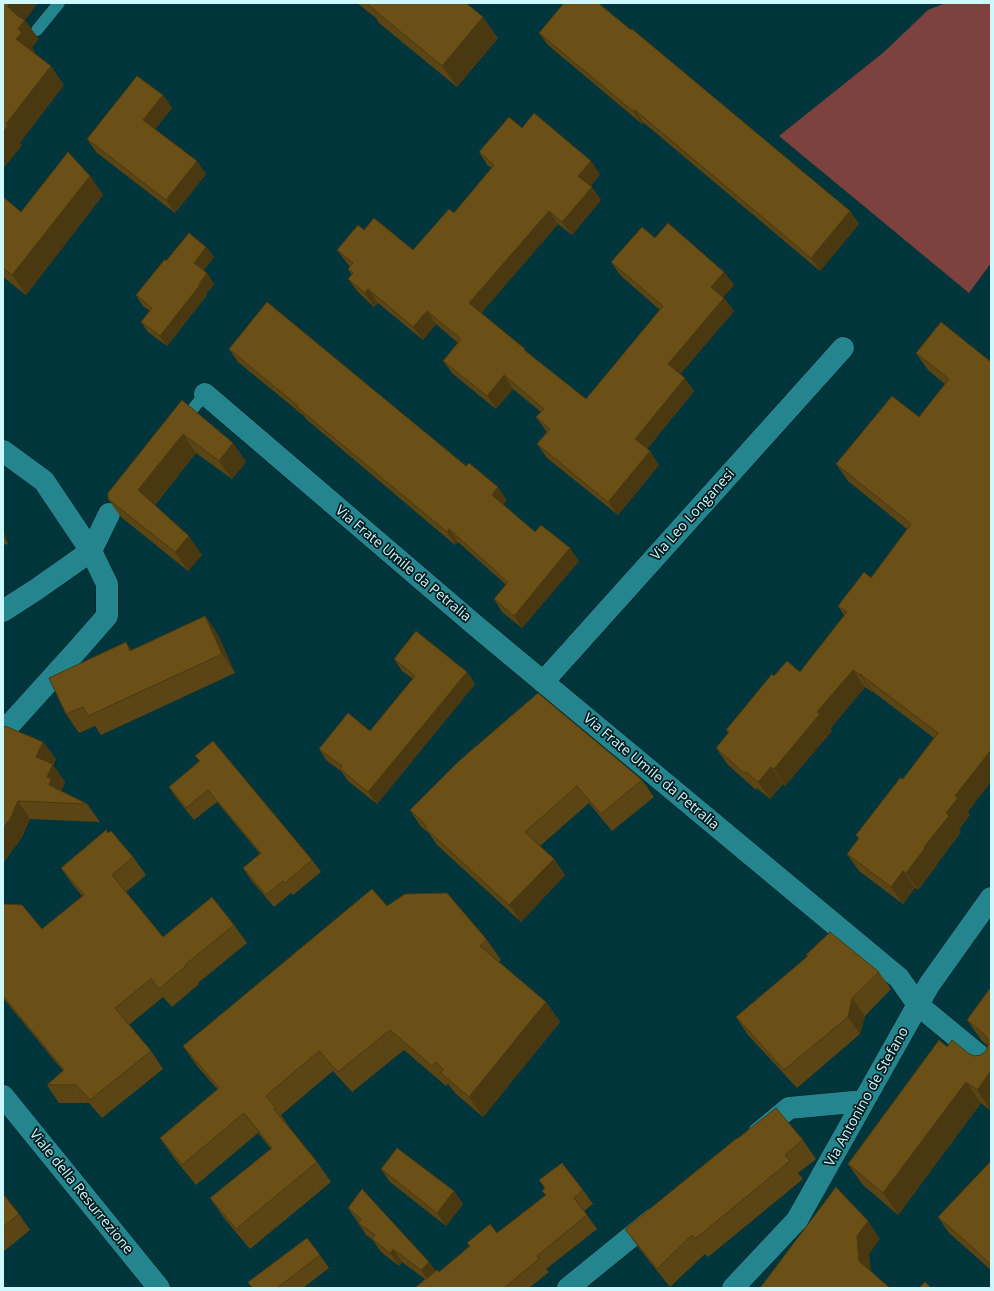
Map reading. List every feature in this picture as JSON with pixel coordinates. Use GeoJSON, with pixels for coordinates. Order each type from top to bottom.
{"type":"FeatureCollection","features":[{"type":"Feature","properties":{"kind":"street","name":"Via Leo Longanesi"},"geometry":{"type":"LineString","coordinates":[[543,682],[843,348]]}},
{"type":"Feature","properties":{"kind":"street","name":"Via Frate Umile da Petralia"},"geometry":{"type":"LineString","coordinates":[[205,394],[543,682],[899,978],[918,1005],[991,1065]]}},
{"type":"Feature","properties":{"kind":"street"},"geometry":{"type":"LineString","coordinates":[[3,451],[44,482],[91,551],[107,584],[107,616],[3,732]]}},
{"type":"Feature","properties":{"kind":"street"},"geometry":{"type":"LineString","coordinates":[[3,610],[37,589],[91,551],[114,508]]}},
{"type":"Feature","properties":{"kind":"street","name":"Via Antonino de Stefano"},"geometry":{"type":"LineString","coordinates":[[733,1288],[797,1220],[929,985],[991,898]]}},
{"type":"Feature","properties":{"kind":"street","name":"Viale della Resurrezione"},"geometry":{"type":"LineString","coordinates":[[3,1096],[159,1288]]}},
{"type":"Feature","properties":{"kind":"street"},"geometry":{"type":"LineString","coordinates":[[746,1143],[789,1108],[864,1101]]}},
{"type":"Feature","properties":{"kind":"street"},"geometry":{"type":"LineString","coordinates":[[568,1288],[666,1208]]}},
{"type":"Feature","properties":{"kind":"lane"},"geometry":{"type":"LineString","coordinates":[[37,30],[59,3]]}},
{"type":"Feature","properties":{"kind":"lane","name":"Via Frate Umile da Petralia"},"geometry":{"type":"LineString","coordinates":[[176,430],[205,394]]}},
{"type":"Feature","properties":{"kind":"shaded area"},"geometry":{"type":"Polygon","coordinates":[[[946,3],[991,3],[991,263],[969,293],[779,136],[884,52],[928,10],[946,3]]]}},
{"type":"Feature","properties":{"kind":"building"},"geometry":{"type":"Polygon","coordinates":[[[3,3],[10,3],[7,6],[19,17],[25,20],[18,29],[22,32],[16,39],[51,66],[6,124],[8,126],[3,132],[3,3]]]}},
{"type":"Feature","properties":{"kind":"building"},"geometry":{"type":"Polygon","coordinates":[[[366,3],[466,3],[483,17],[442,66],[366,3]]]}},
{"type":"Feature","properties":{"kind":"building"},"geometry":{"type":"Polygon","coordinates":[[[564,3],[598,3],[631,30],[632,29],[850,211],[811,258],[635,110],[633,111],[539,33],[564,3]]]}},
{"type":"Feature","properties":{"kind":"building"},"geometry":{"type":"Polygon","coordinates":[[[137,76],[163,95],[143,120],[197,161],[166,200],[87,139],[137,76]]]}},
{"type":"Feature","properties":{"kind":"building"},"geometry":{"type":"Polygon","coordinates":[[[534,113],[591,161],[578,176],[592,187],[562,222],[549,211],[469,303],[525,349],[524,350],[586,399],[663,306],[611,262],[642,227],[655,238],[668,223],[724,272],[711,287],[724,298],[668,364],[685,378],[635,439],[650,451],[608,502],[537,444],[550,429],[536,417],[544,409],[504,375],[487,396],[443,361],[461,339],[427,311],[413,327],[368,289],[365,293],[348,279],[353,273],[348,269],[353,263],[337,250],[358,225],[364,230],[374,218],[413,250],[449,209],[454,213],[494,165],[479,152],[509,117],[522,128],[534,113]]]}},
{"type":"Feature","properties":{"kind":"building"},"geometry":{"type":"Polygon","coordinates":[[[68,152],[90,176],[12,275],[3,268],[3,197],[21,212],[68,152]]]}},
{"type":"Feature","properties":{"kind":"building"},"geometry":{"type":"Polygon","coordinates":[[[189,233],[206,247],[194,263],[207,273],[199,284],[200,285],[160,336],[141,322],[152,308],[136,295],[165,259],[166,261],[189,233]]]}},
{"type":"Feature","properties":{"kind":"building"},"geometry":{"type":"Polygon","coordinates":[[[267,302],[466,466],[469,463],[498,487],[492,495],[535,532],[541,525],[570,548],[514,616],[494,599],[508,582],[449,529],[447,532],[229,349],[267,302]]]}},
{"type":"Feature","properties":{"kind":"building"},"geometry":{"type":"Polygon","coordinates":[[[941,322],[991,362],[991,750],[955,796],[958,798],[946,813],[949,816],[924,847],[925,848],[906,873],[903,871],[891,887],[847,854],[859,838],[856,835],[900,778],[903,779],[938,733],[853,670],[817,712],[820,714],[774,769],[771,767],[758,782],[746,772],[744,773],[716,748],[729,732],[726,730],[772,674],[774,676],[787,661],[800,672],[847,612],[838,606],[864,572],[871,578],[911,524],[836,464],[892,396],[919,417],[949,379],[916,353],[941,322]]]}},
{"type":"Feature","properties":{"kind":"building"},"geometry":{"type":"Polygon","coordinates":[[[182,400],[233,443],[219,461],[183,434],[138,490],[189,536],[175,552],[108,499],[108,493],[182,400]]]}},
{"type":"Feature","properties":{"kind":"building"},"geometry":{"type":"Polygon","coordinates":[[[205,616],[222,654],[88,716],[83,707],[66,714],[49,678],[126,642],[130,651],[205,616]]]}},
{"type":"Feature","properties":{"kind":"building"},"geometry":{"type":"Polygon","coordinates":[[[416,631],[467,672],[368,792],[340,769],[342,766],[319,749],[348,713],[370,731],[415,676],[394,659],[416,631]]]}},
{"type":"Feature","properties":{"kind":"building"},"geometry":{"type":"Polygon","coordinates":[[[538,693],[642,780],[601,814],[577,786],[525,832],[554,859],[509,905],[425,828],[427,826],[410,810],[459,761],[538,693]]]}},
{"type":"Feature","properties":{"kind":"building"},"geometry":{"type":"Polygon","coordinates":[[[5,726],[43,742],[36,757],[53,764],[47,777],[51,778],[49,785],[87,804],[18,801],[10,819],[3,828],[3,730],[5,726]]]}},
{"type":"Feature","properties":{"kind":"building"},"geometry":{"type":"Polygon","coordinates":[[[213,741],[312,860],[285,883],[283,881],[266,895],[243,868],[261,853],[208,790],[186,808],[169,787],[200,761],[195,756],[213,741]]]}},
{"type":"Feature","properties":{"kind":"building"},"geometry":{"type":"Polygon","coordinates":[[[106,830],[108,833],[111,831],[133,857],[112,875],[163,937],[212,897],[234,925],[185,965],[186,966],[159,989],[151,979],[115,1008],[151,1051],[90,1100],[76,1085],[47,1085],[64,1070],[3,996],[3,904],[22,905],[42,929],[84,895],[61,868],[106,830]]]}},
{"type":"Feature","properties":{"kind":"building"},"geometry":{"type":"Polygon","coordinates":[[[372,889],[387,906],[405,894],[447,893],[487,940],[480,946],[546,1002],[469,1097],[441,1073],[443,1069],[436,1062],[432,1066],[390,1030],[338,1072],[319,1051],[266,1096],[276,1108],[274,1109],[317,1162],[236,1229],[210,1198],[272,1148],[244,1113],[182,1165],[160,1138],[219,1088],[183,1046],[372,889]]]}},
{"type":"Feature","properties":{"kind":"building"},"geometry":{"type":"Polygon","coordinates":[[[830,932],[879,972],[852,998],[848,1017],[784,1070],[736,1017],[808,956],[806,955],[830,932]]]}},
{"type":"Feature","properties":{"kind":"building"},"geometry":{"type":"Polygon","coordinates":[[[991,987],[991,1071],[977,1090],[966,1082],[883,1193],[848,1164],[939,1040],[947,1047],[952,1040],[974,1056],[981,1055],[986,1051],[988,1039],[967,1020],[991,987]]]}},
{"type":"Feature","properties":{"kind":"building"},"geometry":{"type":"Polygon","coordinates":[[[776,1108],[803,1140],[785,1155],[790,1161],[695,1239],[692,1235],[657,1269],[625,1229],[776,1108]]]}},
{"type":"Feature","properties":{"kind":"building"},"geometry":{"type":"Polygon","coordinates":[[[397,1148],[454,1191],[437,1213],[381,1169],[397,1148]]]}},
{"type":"Feature","properties":{"kind":"building"},"geometry":{"type":"Polygon","coordinates":[[[991,1161],[991,1264],[938,1217],[991,1161]]]}},
{"type":"Feature","properties":{"kind":"building"},"geometry":{"type":"Polygon","coordinates":[[[562,1163],[583,1190],[574,1198],[587,1215],[537,1256],[539,1259],[504,1288],[415,1288],[437,1270],[439,1272],[470,1246],[467,1243],[490,1224],[497,1233],[546,1195],[542,1191],[545,1188],[539,1180],[562,1163]]]}},
{"type":"Feature","properties":{"kind":"building"},"geometry":{"type":"Polygon","coordinates":[[[836,1187],[868,1221],[857,1236],[859,1261],[890,1288],[760,1288],[836,1187]]]}},
{"type":"Feature","properties":{"kind":"building"},"geometry":{"type":"Polygon","coordinates":[[[362,1189],[429,1262],[421,1270],[393,1249],[390,1253],[372,1239],[375,1235],[358,1223],[361,1219],[348,1208],[362,1189]]]}},
{"type":"Feature","properties":{"kind":"building"},"geometry":{"type":"Polygon","coordinates":[[[3,1194],[19,1214],[3,1227],[3,1194]]]}},
{"type":"Feature","properties":{"kind":"building"},"geometry":{"type":"Polygon","coordinates":[[[307,1238],[320,1255],[277,1288],[252,1288],[248,1282],[307,1238]]]}},
{"type":"Feature","properties":{"kind":"building"},"geometry":{"type":"Polygon","coordinates":[[[925,1282],[931,1288],[919,1288],[925,1282]]]}}]}
